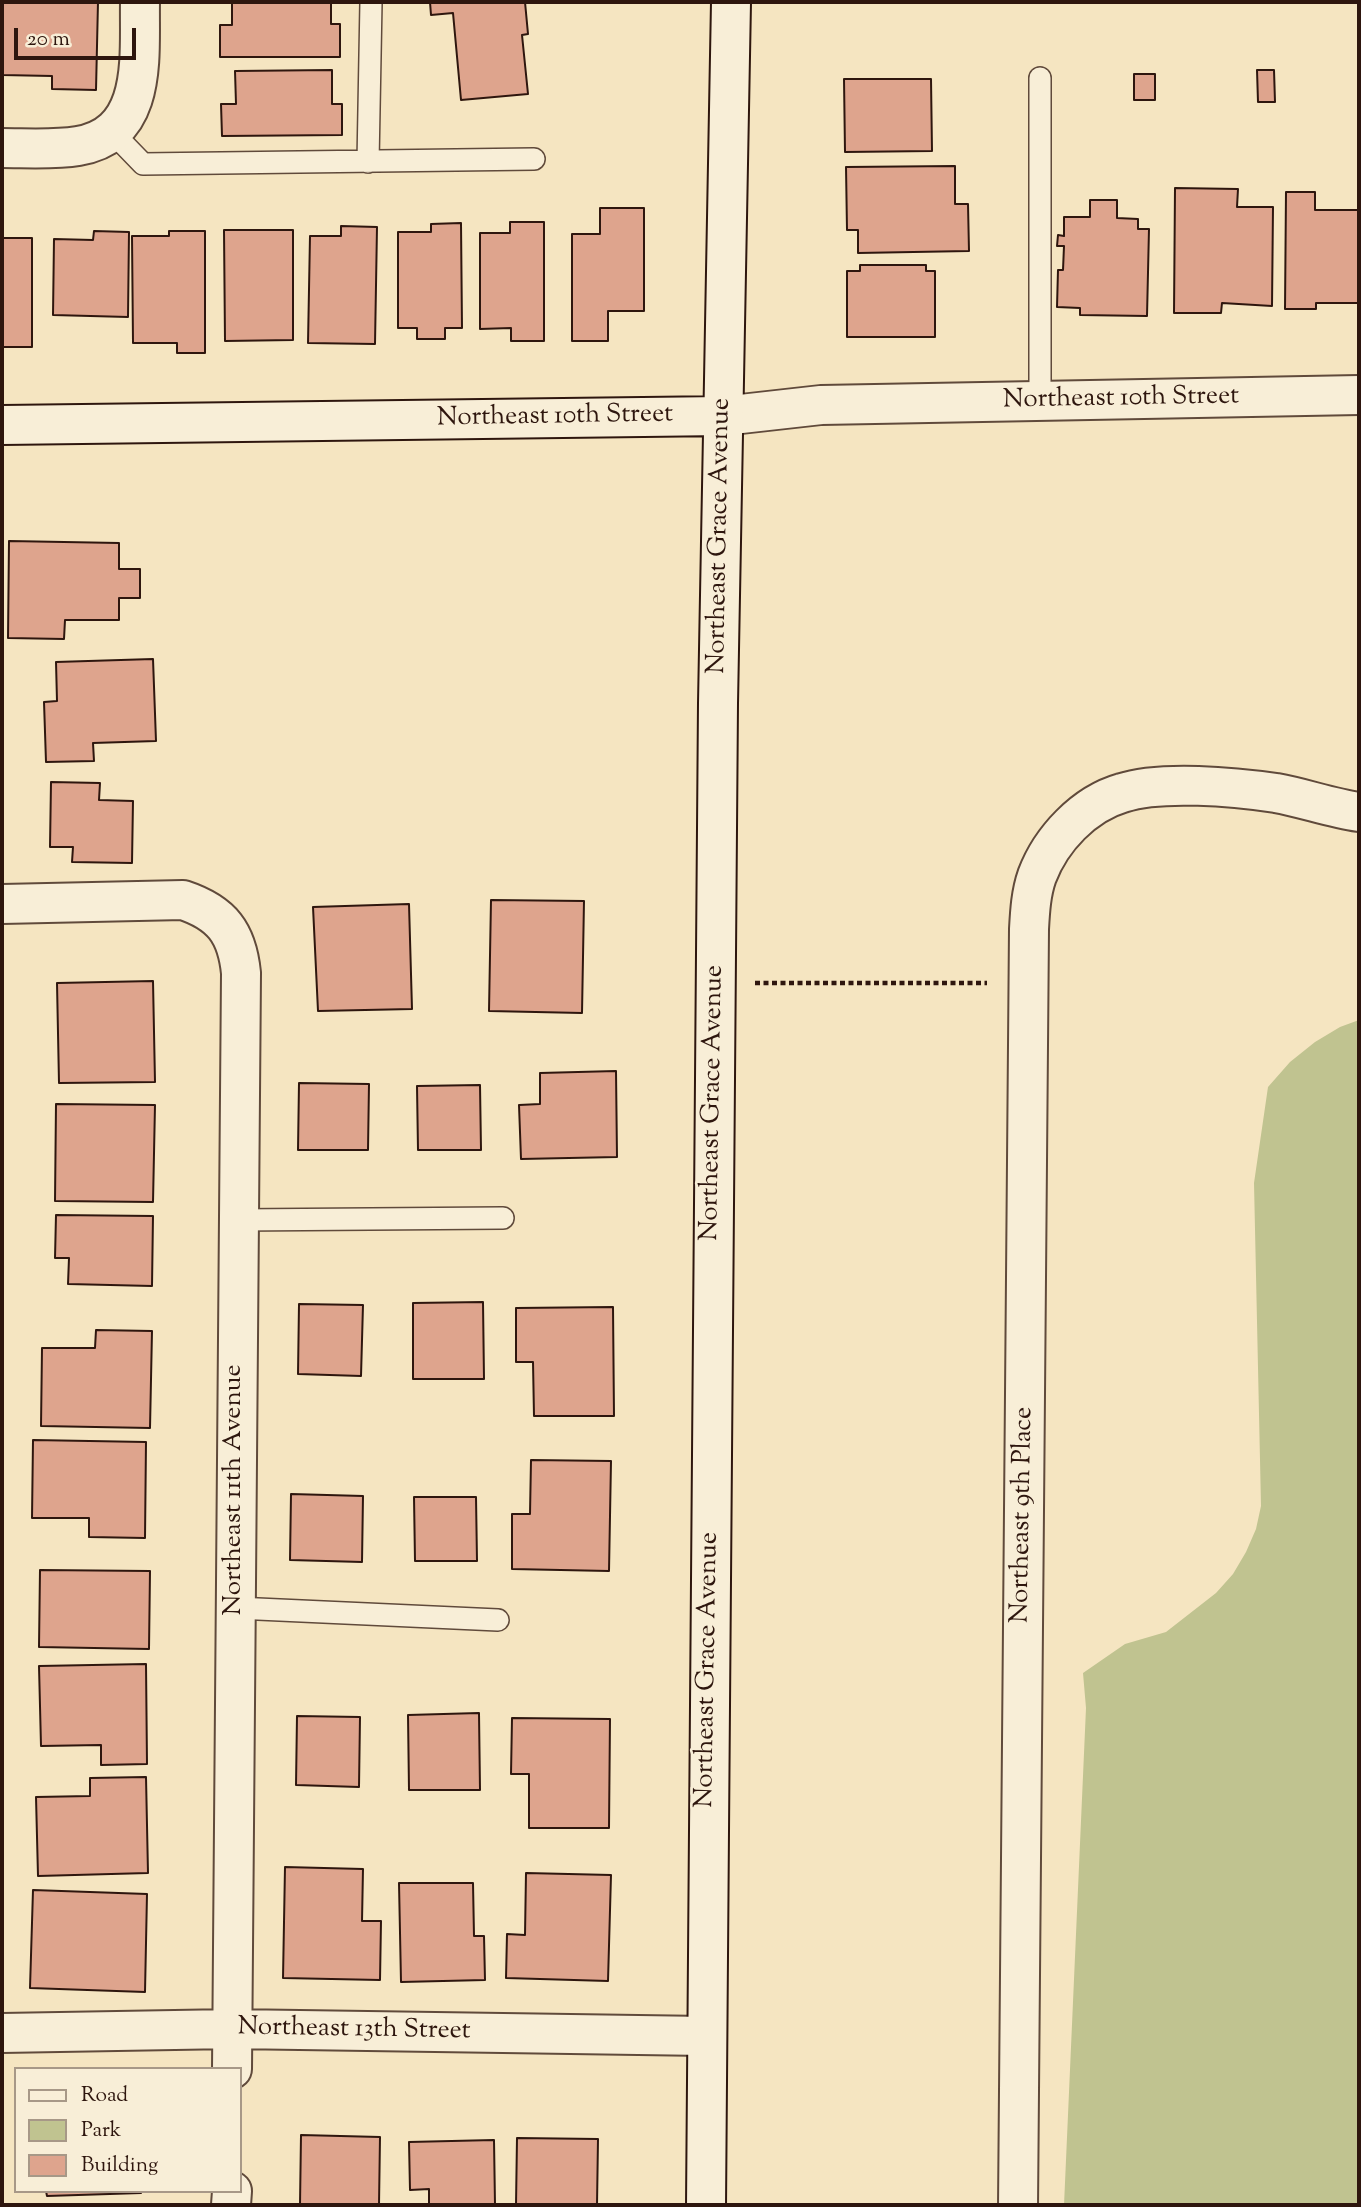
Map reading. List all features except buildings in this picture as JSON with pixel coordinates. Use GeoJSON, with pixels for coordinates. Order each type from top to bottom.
{"type":"FeatureCollection","features":[{"type":"Feature","properties":{"kind":"street"},"geometry":{"type":"LineString","coordinates":[[2,148],[79,146],[112,132],[131,107],[139,74],[140,2]]}},
{"type":"Feature","properties":{"kind":"street","name":"Northeast Grace Avenue"},"geometry":{"type":"LineString","coordinates":[[706,2205],[715,983],[731,2]]}},
{"type":"Feature","properties":{"kind":"street","name":"Northeast 10th Street"},"geometry":{"type":"LineString","coordinates":[[2,425],[723,415],[821,405],[1359,395]]}},
{"type":"Feature","properties":{"kind":"street","name":"Northeast 9th Place"},"geometry":{"type":"LineString","coordinates":[[1017,2205],[1028,983],[1029,929],[1034,890],[1048,853],[1064,832],[1080,816],[1099,803],[1121,793],[1151,787],[1215,788],[1277,793],[1359,812]]}},
{"type":"Feature","properties":{"kind":"street","name":"Northeast 11th Avenue"},"geometry":{"type":"LineString","coordinates":[[2,904],[183,900],[202,906],[218,918],[231,934],[239,953],[242,973],[232,2067]]}},
{"type":"Feature","properties":{"kind":"street","name":"Northeast 13th Street"},"geometry":{"type":"LineString","coordinates":[[2,2033],[232,2029],[706,2036]]}},
{"type":"Feature","properties":{"kind":"lane"},"geometry":{"type":"LineString","coordinates":[[368,162],[371,2]]}},
{"type":"Feature","properties":{"kind":"lane"},"geometry":{"type":"LineString","coordinates":[[1040,78],[1040,401]]}},
{"type":"Feature","properties":{"kind":"lane"},"geometry":{"type":"LineString","coordinates":[[112,132],[143,164],[534,159]]}},
{"type":"Feature","properties":{"kind":"lane"},"geometry":{"type":"LineString","coordinates":[[238,1220],[503,1218]]}},
{"type":"Feature","properties":{"kind":"lane"},"geometry":{"type":"LineString","coordinates":[[236,1608],[498,1620]]}},
{"type":"Feature","properties":{"kind":"path"},"geometry":{"type":"LineString","coordinates":[[715,983],[1028,983]]}},
{"type":"Feature","properties":{"kind":"green space"},"geometry":{"type":"Polygon","coordinates":[[[1359,1020],[1359,2205],[1064,2205],[1086,1708],[1083,1673],[1125,1644],[1166,1632],[1216,1593],[1233,1574],[1256,1529],[1261,1506],[1254,1183],[1268,1087],[1290,1062],[1315,1042],[1340,1027],[1359,1020]]]}}]}
